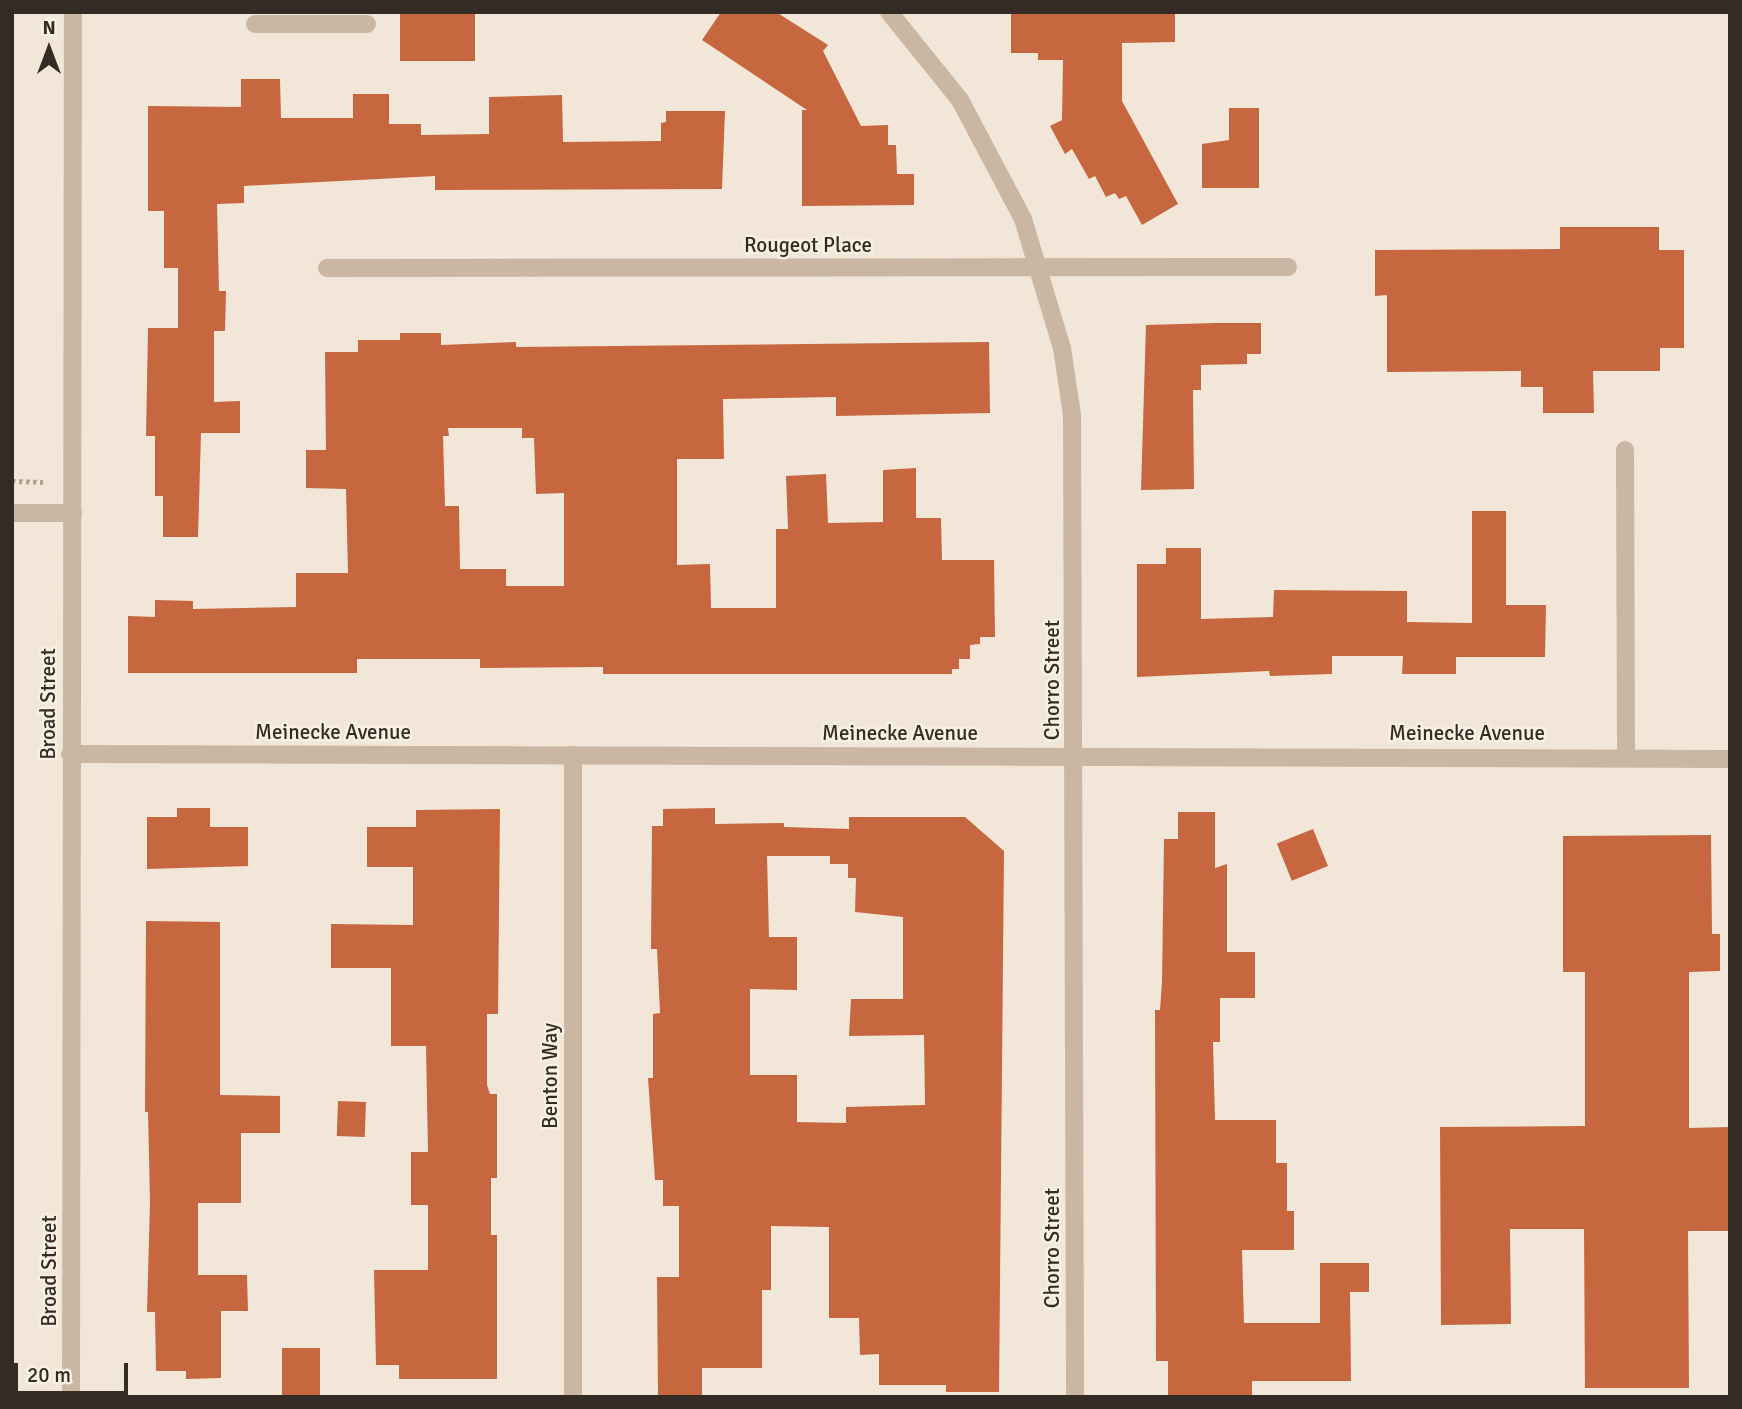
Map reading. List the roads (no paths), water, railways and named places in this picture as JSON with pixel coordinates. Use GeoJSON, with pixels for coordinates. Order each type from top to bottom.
{"type":"FeatureCollection","features":[{"type":"Feature","properties":{"kind":"street","name":"Broad Street"},"geometry":{"type":"LineString","coordinates":[[71,1397],[73,12]]}},
{"type":"Feature","properties":{"kind":"street","name":"Chorro Street"},"geometry":{"type":"LineString","coordinates":[[889,12],[960,100],[1009,188],[1041,268],[1062,348],[1072,415],[1075,1397]]}},
{"type":"Feature","properties":{"kind":"street"},"geometry":{"type":"LineString","coordinates":[[255,24],[367,24]]}},
{"type":"Feature","properties":{"kind":"street","name":"Rougeot Place"},"geometry":{"type":"LineString","coordinates":[[327,268],[1288,267]]}},
{"type":"Feature","properties":{"kind":"street"},"geometry":{"type":"LineString","coordinates":[[1625,450],[1626,757]]}},
{"type":"Feature","properties":{"kind":"street"},"geometry":{"type":"LineString","coordinates":[[12,513],[72,513]]}},
{"type":"Feature","properties":{"kind":"street","name":"Meinecke Avenue"},"geometry":{"type":"LineString","coordinates":[[70,754],[1730,758]]}},
{"type":"Feature","properties":{"kind":"street","name":"Benton Way"},"geometry":{"type":"LineString","coordinates":[[573,755],[573,1397]]}}]}
